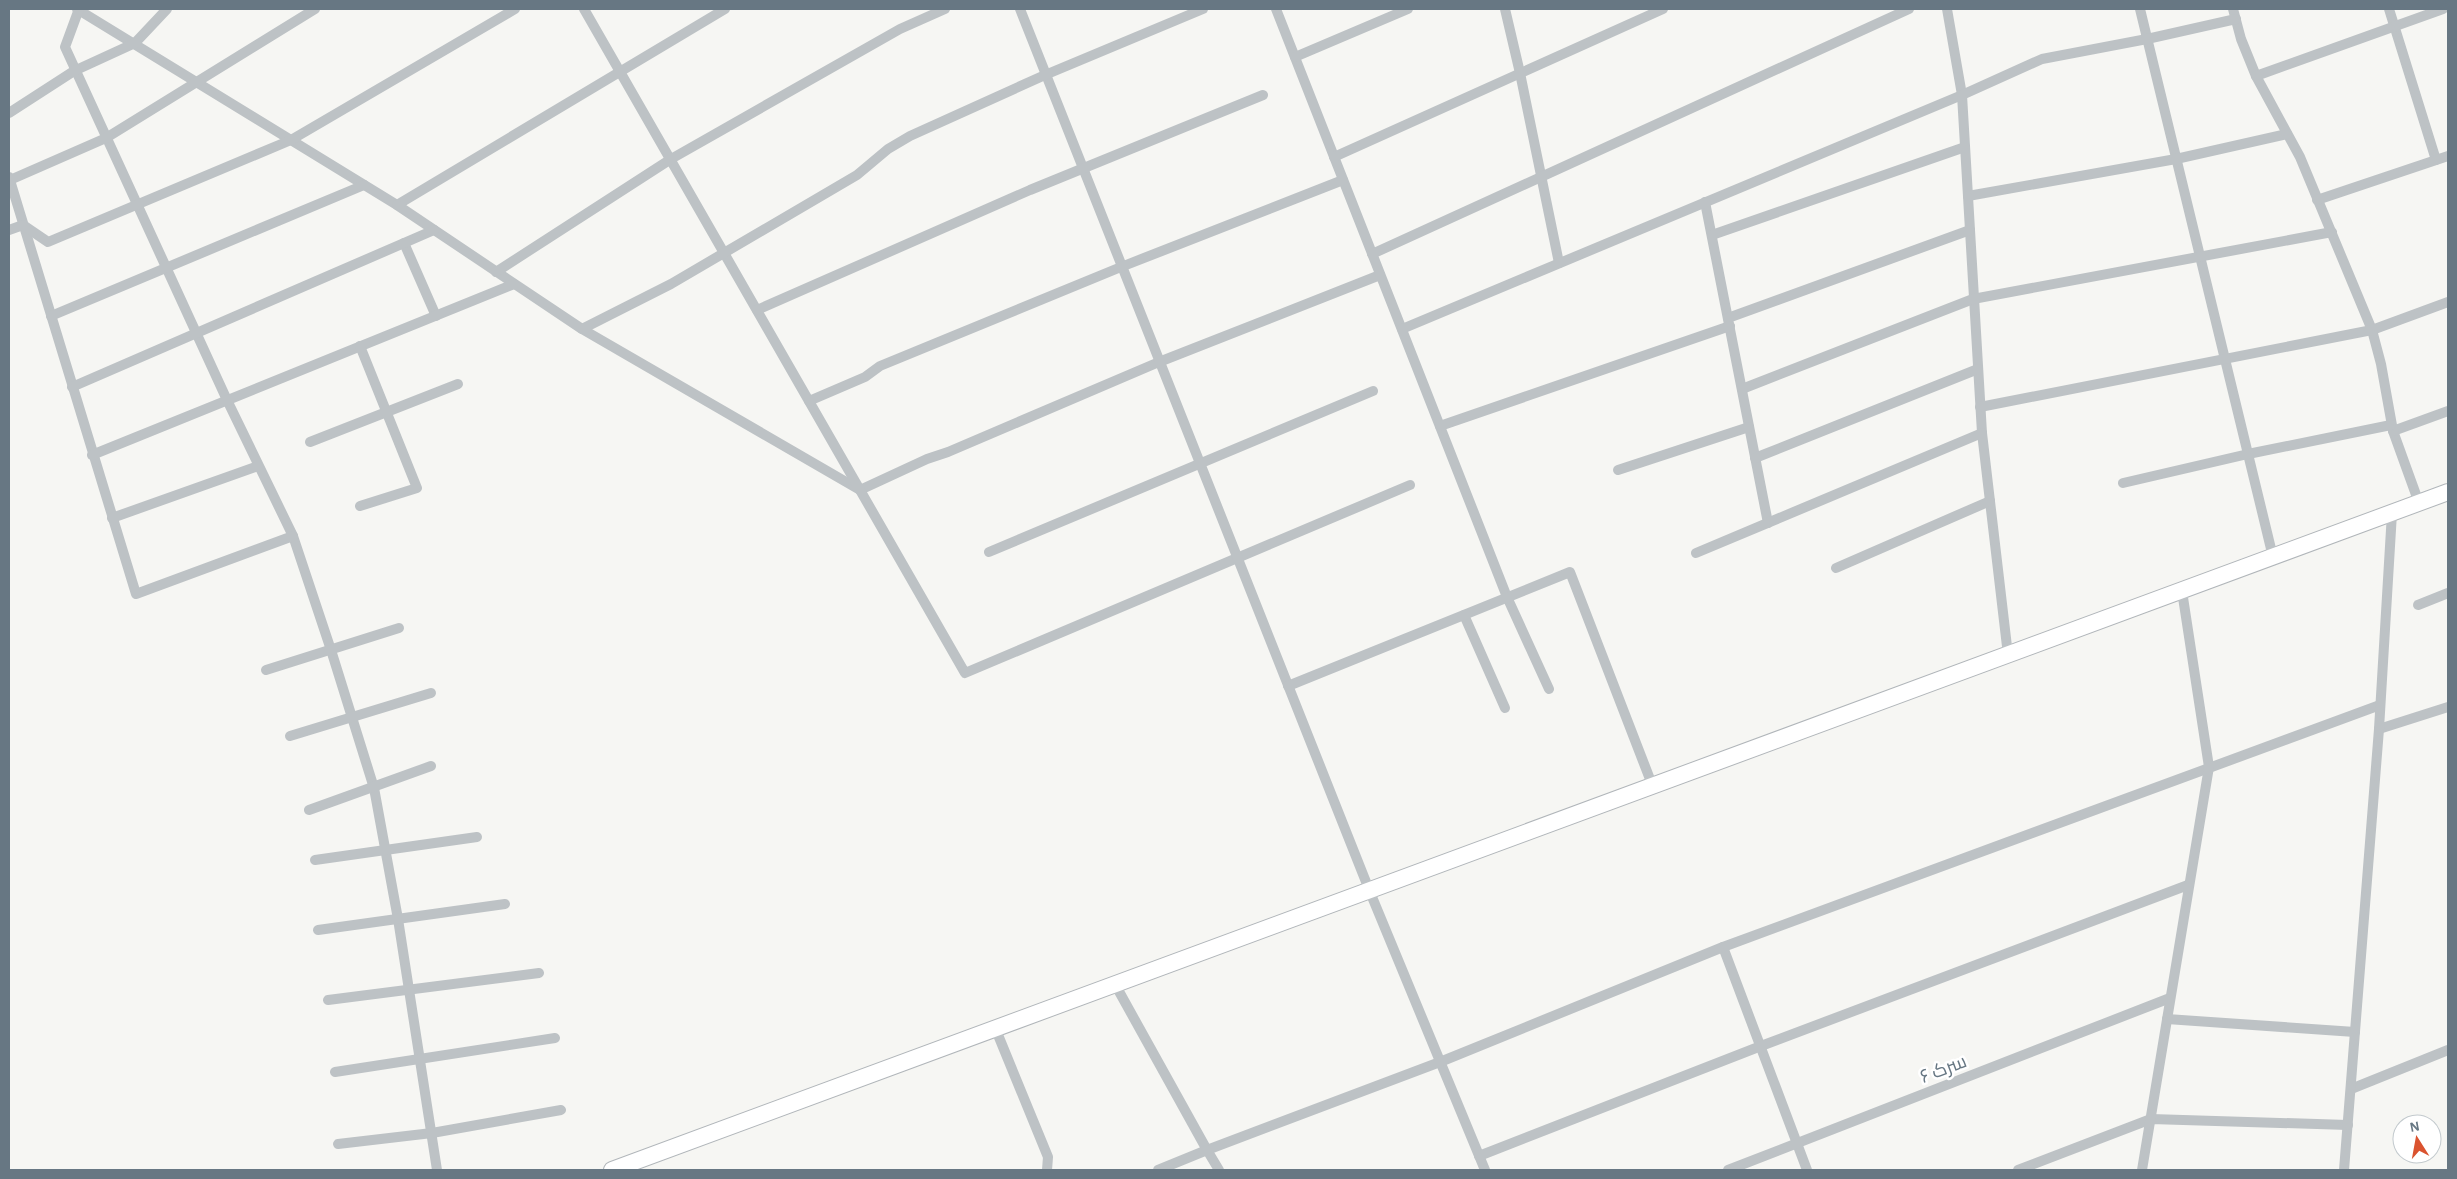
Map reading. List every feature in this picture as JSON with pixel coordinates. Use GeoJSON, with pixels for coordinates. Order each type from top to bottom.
{"type":"FeatureCollection","features":[{"type":"Feature","properties":{"kind":"main road"},"geometry":{"type":"LineString","coordinates":[[612,1170],[1116,986],[2448,492]]}},
{"type":"Feature","properties":{"kind":"street"},"geometry":{"type":"LineString","coordinates":[[437,1170],[386,850],[374,788],[353,717],[293,536],[258,466],[74,71],[65,47],[78,9],[397,205],[582,330],[860,490]]}},
{"type":"Feature","properties":{"kind":"street"},"geometry":{"type":"LineString","coordinates":[[9,113],[74,71],[136,43],[167,9]]}},
{"type":"Feature","properties":{"kind":"street"},"geometry":{"type":"LineString","coordinates":[[293,536],[136,594],[9,179],[106,138],[315,9]]}},
{"type":"Feature","properties":{"kind":"street"},"geometry":{"type":"LineString","coordinates":[[23,225],[48,242],[291,140],[515,9]]}},
{"type":"Feature","properties":{"kind":"street"},"geometry":{"type":"LineString","coordinates":[[584,9],[965,673],[1410,485]]}},
{"type":"Feature","properties":{"kind":"street"},"geometry":{"type":"LineString","coordinates":[[397,205],[725,9]]}},
{"type":"Feature","properties":{"kind":"street"},"geometry":{"type":"LineString","coordinates":[[496,272],[670,159],[900,30],[944,9]]}},
{"type":"Feature","properties":{"kind":"street"},"geometry":{"type":"LineString","coordinates":[[1020,9],[1370,892],[1485,1170]]}},
{"type":"Feature","properties":{"kind":"street"},"geometry":{"type":"LineString","coordinates":[[582,330],[671,284],[856,175],[888,149],[910,136],[1046,75],[1203,9]]}},
{"type":"Feature","properties":{"kind":"street"},"geometry":{"type":"LineString","coordinates":[[1276,9],[1507,597],[1549,689]]}},
{"type":"Feature","properties":{"kind":"street"},"geometry":{"type":"LineString","coordinates":[[1295,57],[1408,9]]}},
{"type":"Feature","properties":{"kind":"street"},"geometry":{"type":"LineString","coordinates":[[1505,9],[1559,263]]}},
{"type":"Feature","properties":{"kind":"street"},"geometry":{"type":"LineString","coordinates":[[1334,157],[1663,9]]}},
{"type":"Feature","properties":{"kind":"street"},"geometry":{"type":"LineString","coordinates":[[1372,254],[1909,9]]}},
{"type":"Feature","properties":{"kind":"street"},"geometry":{"type":"LineString","coordinates":[[1947,9],[1962,95],[1982,434],[2008,655]]}},
{"type":"Feature","properties":{"kind":"street"},"geometry":{"type":"LineString","coordinates":[[2140,9],[2274,557]]}},
{"type":"Feature","properties":{"kind":"street"},"geometry":{"type":"LineString","coordinates":[[2389,9],[2436,160]]}},
{"type":"Feature","properties":{"kind":"street"},"geometry":{"type":"LineString","coordinates":[[2256,76],[2442,9]]}},
{"type":"Feature","properties":{"kind":"street"},"geometry":{"type":"LineString","coordinates":[[1402,329],[1962,95],[2042,59],[2147,40],[2235,14],[2241,39],[2256,76],[2300,157],[2372,330],[2381,364],[2392,428],[2419,503]]}},
{"type":"Feature","properties":{"kind":"street"},"geometry":{"type":"LineString","coordinates":[[757,310],[1030,190],[1263,95]]}},
{"type":"Feature","properties":{"kind":"street"},"geometry":{"type":"LineString","coordinates":[[1968,196],[2176,159],[2287,134]]}},
{"type":"Feature","properties":{"kind":"street"},"geometry":{"type":"LineString","coordinates":[[1712,235],[1965,147]]}},
{"type":"Feature","properties":{"kind":"street"},"geometry":{"type":"LineString","coordinates":[[2317,200],[2448,156]]}},
{"type":"Feature","properties":{"kind":"street"},"geometry":{"type":"LineString","coordinates":[[809,401],[865,377],[880,366],[1121,267],[1343,180]]}},
{"type":"Feature","properties":{"kind":"street"},"geometry":{"type":"LineString","coordinates":[[51,316],[364,185]]}},
{"type":"Feature","properties":{"kind":"street"},"geometry":{"type":"LineString","coordinates":[[1705,202],[1768,523]]}},
{"type":"Feature","properties":{"kind":"street"},"geometry":{"type":"LineString","coordinates":[[9,230],[23,225]]}},
{"type":"Feature","properties":{"kind":"street"},"geometry":{"type":"LineString","coordinates":[[72,387],[434,230]]}},
{"type":"Feature","properties":{"kind":"street"},"geometry":{"type":"LineString","coordinates":[[1440,426],[1729,322],[1970,230]]}},
{"type":"Feature","properties":{"kind":"street"},"geometry":{"type":"LineString","coordinates":[[1742,390],[1973,300],[2052,283],[2332,232]]}},
{"type":"Feature","properties":{"kind":"street"},"geometry":{"type":"LineString","coordinates":[[404,244],[436,316]]}},
{"type":"Feature","properties":{"kind":"street"},"geometry":{"type":"LineString","coordinates":[[860,490],[927,458],[948,452],[1159,362],[1380,275]]}},
{"type":"Feature","properties":{"kind":"street"},"geometry":{"type":"LineString","coordinates":[[92,455],[514,284]]}},
{"type":"Feature","properties":{"kind":"street"},"geometry":{"type":"LineString","coordinates":[[1980,407],[2372,330],[2448,302]]}},
{"type":"Feature","properties":{"kind":"street"},"geometry":{"type":"LineString","coordinates":[[360,346],[416,488],[360,506]]}},
{"type":"Feature","properties":{"kind":"street"},"geometry":{"type":"LineString","coordinates":[[1755,458],[1978,369]]}},
{"type":"Feature","properties":{"kind":"street"},"geometry":{"type":"LineString","coordinates":[[310,442],[458,384]]}},
{"type":"Feature","properties":{"kind":"street"},"geometry":{"type":"LineString","coordinates":[[990,552],[1199,463],[1373,392]]}},
{"type":"Feature","properties":{"kind":"street"},"geometry":{"type":"LineString","coordinates":[[2122,484],[2248,454],[2392,428],[2448,411]]}},
{"type":"Feature","properties":{"kind":"street"},"geometry":{"type":"LineString","coordinates":[[1618,470],[1749,427]]}},
{"type":"Feature","properties":{"kind":"street"},"geometry":{"type":"LineString","coordinates":[[1696,553],[1982,434]]}},
{"type":"Feature","properties":{"kind":"street"},"geometry":{"type":"LineString","coordinates":[[112,518],[258,466]]}},
{"type":"Feature","properties":{"kind":"street"},"geometry":{"type":"LineString","coordinates":[[1836,568],[1990,501]]}},
{"type":"Feature","properties":{"kind":"street"},"geometry":{"type":"LineString","coordinates":[[2344,1170],[2379,729],[2392,513]]}},
{"type":"Feature","properties":{"kind":"street"},"geometry":{"type":"LineString","coordinates":[[1288,686],[1570,572],[1653,787]]}},
{"type":"Feature","properties":{"kind":"street"},"geometry":{"type":"LineString","coordinates":[[2142,1170],[2209,767],[2182,591]]}},
{"type":"Feature","properties":{"kind":"street"},"geometry":{"type":"LineString","coordinates":[[2418,605],[2448,593]]}},
{"type":"Feature","properties":{"kind":"street"},"geometry":{"type":"LineString","coordinates":[[1464,615],[1505,708]]}},
{"type":"Feature","properties":{"kind":"street"},"geometry":{"type":"LineString","coordinates":[[266,670],[399,628]]}},
{"type":"Feature","properties":{"kind":"street"},"geometry":{"type":"LineString","coordinates":[[290,736],[431,693]]}},
{"type":"Feature","properties":{"kind":"street"},"geometry":{"type":"LineString","coordinates":[[1158,1170],[1440,1062],[1722,947],[2380,705]]}},
{"type":"Feature","properties":{"kind":"street"},"geometry":{"type":"LineString","coordinates":[[2379,729],[2448,707]]}},
{"type":"Feature","properties":{"kind":"street"},"geometry":{"type":"LineString","coordinates":[[309,810],[431,766]]}},
{"type":"Feature","properties":{"kind":"street"},"geometry":{"type":"LineString","coordinates":[[315,860],[477,837]]}},
{"type":"Feature","properties":{"kind":"street"},"geometry":{"type":"LineString","coordinates":[[1479,1156],[1761,1046],[2188,885]]}},
{"type":"Feature","properties":{"kind":"street"},"geometry":{"type":"LineString","coordinates":[[318,930],[505,904]]}},
{"type":"Feature","properties":{"kind":"street"},"geometry":{"type":"LineString","coordinates":[[1722,947],[1807,1170]]}},
{"type":"Feature","properties":{"kind":"street"},"geometry":{"type":"LineString","coordinates":[[328,1000],[539,973]]}},
{"type":"Feature","properties":{"kind":"street"},"geometry":{"type":"LineString","coordinates":[[1116,986],[1219,1170]]}},
{"type":"Feature","properties":{"kind":"street","name":"سرک ۶"},"geometry":{"type":"LineString","coordinates":[[1728,1170],[2170,998]]}},
{"type":"Feature","properties":{"kind":"street"},"geometry":{"type":"LineString","coordinates":[[2167,1019],[2355,1032]]}},
{"type":"Feature","properties":{"kind":"street"},"geometry":{"type":"LineString","coordinates":[[996,1030],[1048,1157],[1047,1170]]}},
{"type":"Feature","properties":{"kind":"street"},"geometry":{"type":"LineString","coordinates":[[335,1072],[555,1038]]}},
{"type":"Feature","properties":{"kind":"street"},"geometry":{"type":"LineString","coordinates":[[2351,1089],[2448,1048]]}},
{"type":"Feature","properties":{"kind":"street"},"geometry":{"type":"LineString","coordinates":[[338,1144],[432,1133],[561,1110]]}},
{"type":"Feature","properties":{"kind":"street"},"geometry":{"type":"LineString","coordinates":[[2018,1170],[2151,1119],[2348,1125]]}}]}
